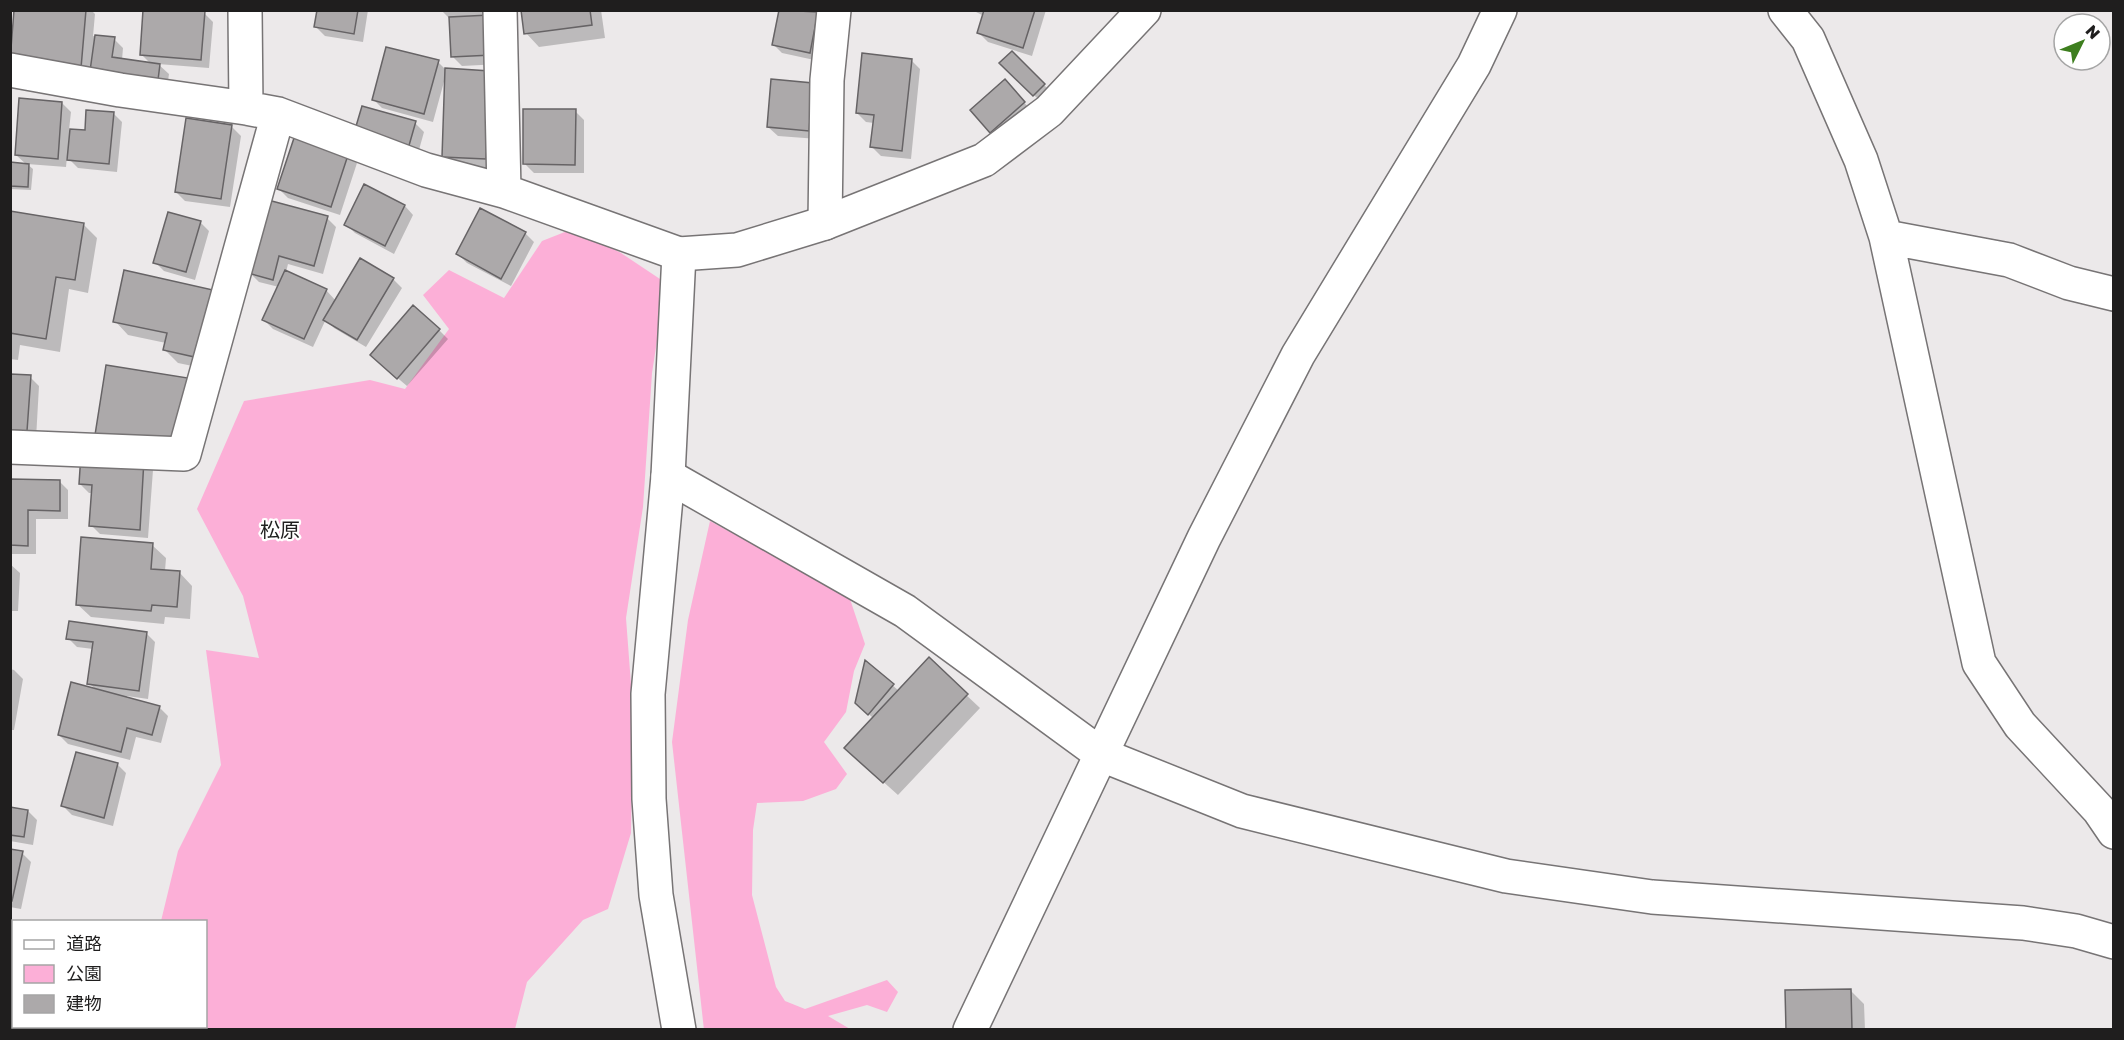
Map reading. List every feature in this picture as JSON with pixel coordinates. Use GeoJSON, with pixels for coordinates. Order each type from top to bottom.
{"type":"FeatureCollection","features":[{"type":"Feature","properties":{"kind":"street"},"geometry":{"type":"LineString","coordinates":[[245,10],[246,108]]}},
{"type":"Feature","properties":{"kind":"street"},"geometry":{"type":"LineString","coordinates":[[500,10],[504,191]]}},
{"type":"Feature","properties":{"kind":"street"},"geometry":{"type":"LineString","coordinates":[[825,223],[827,80],[834,10]]}},
{"type":"Feature","properties":{"kind":"street"},"geometry":{"type":"LineString","coordinates":[[10,70],[120,90],[278,114],[426,170],[504,191],[679,254],[737,250],[825,223],[984,160],[1049,111],[1144,10]]}},
{"type":"Feature","properties":{"kind":"street"},"geometry":{"type":"LineString","coordinates":[[970,1029],[1204,538],[1298,355],[1474,65],[1500,10]]}},
{"type":"Feature","properties":{"kind":"street"},"geometry":{"type":"LineString","coordinates":[[1785,10],[1808,39],[1861,160],[1886,237],[1979,663],[2020,725],[2099,810],[2114,832]]}},
{"type":"Feature","properties":{"kind":"street"},"geometry":{"type":"LineString","coordinates":[[10,447],[184,454],[278,114]]}},
{"type":"Feature","properties":{"kind":"street"},"geometry":{"type":"LineString","coordinates":[[1886,237],[2009,260],[2069,283],[2114,294]]}},
{"type":"Feature","properties":{"kind":"street"},"geometry":{"type":"LineString","coordinates":[[679,254],[668,476],[648,694],[649,799],[656,895],[680,1029]]}},
{"type":"Feature","properties":{"kind":"street"},"geometry":{"type":"LineString","coordinates":[[668,476],[905,611],[1102,755],[1242,811],[1506,876],[1652,897],[2023,923],[2076,931],[2114,942]]}},
{"type":"Feature","properties":{"kind":"green space"},"geometry":{"type":"Polygon","coordinates":[[[575,228],[621,253],[666,283],[652,373],[643,507],[626,618],[633,711],[631,833],[608,909],[583,920],[527,982],[515,1029],[11,1030],[207,1028],[207,920],[161,920],[178,851],[221,765],[206,650],[259,658],[243,596],[197,509],[244,401],[370,380],[405,389],[449,329],[423,295],[449,270],[504,298],[542,241],[575,228]]]}},
{"type":"Feature","properties":{"kind":"green space"},"geometry":{"type":"Polygon","coordinates":[[[710,521],[849,596],[865,644],[854,671],[846,712],[824,742],[847,774],[836,789],[803,801],[757,803],[753,830],[752,895],[776,987],[785,1001],[805,1009],[887,980],[898,992],[887,1012],[867,1005],[828,1016],[850,1029],[704,1030],[672,742],[688,620],[710,521]]]}},
{"type":"Feature","properties":{"kind":"building"},"geometry":{"type":"Polygon","coordinates":[[[14,10],[86,10],[81,68],[10,61],[14,10]]]}},
{"type":"Feature","properties":{"kind":"building"},"geometry":{"type":"Polygon","coordinates":[[[143,10],[205,11],[201,60],[140,55],[143,10]]]}},
{"type":"Feature","properties":{"kind":"building"},"geometry":{"type":"Polygon","coordinates":[[[317,10],[358,10],[354,34],[314,27],[317,10]]]}},
{"type":"Feature","properties":{"kind":"building"},"geometry":{"type":"Polygon","coordinates":[[[521,10],[590,10],[592,25],[524,34],[521,10]]]}},
{"type":"Feature","properties":{"kind":"building"},"geometry":{"type":"Polygon","coordinates":[[[779,10],[818,12],[810,53],[772,45],[779,10]]]}},
{"type":"Feature","properties":{"kind":"building"},"geometry":{"type":"Polygon","coordinates":[[[984,10],[1035,10],[1023,48],[977,33],[984,10]]]}},
{"type":"Feature","properties":{"kind":"building"},"geometry":{"type":"Polygon","coordinates":[[[490,15],[492,55],[451,57],[449,17],[490,15]]]}},
{"type":"Feature","properties":{"kind":"building"},"geometry":{"type":"Polygon","coordinates":[[[95,35],[115,37],[112,57],[160,64],[158,80],[90,71],[95,35]]]}},
{"type":"Feature","properties":{"kind":"building"},"geometry":{"type":"Polygon","coordinates":[[[386,47],[439,60],[424,114],[372,100],[386,47]]]}},
{"type":"Feature","properties":{"kind":"building"},"geometry":{"type":"Polygon","coordinates":[[[1012,51],[1045,84],[1033,96],[999,63],[1012,51]]]}},
{"type":"Feature","properties":{"kind":"building"},"geometry":{"type":"Polygon","coordinates":[[[862,53],[912,59],[902,151],[870,147],[874,115],[856,113],[862,53]]]}},
{"type":"Feature","properties":{"kind":"building"},"geometry":{"type":"Polygon","coordinates":[[[445,68],[490,71],[486,159],[442,157],[445,68]]]}},
{"type":"Feature","properties":{"kind":"building"},"geometry":{"type":"Polygon","coordinates":[[[771,79],[813,83],[809,131],[767,127],[771,79]]]}},
{"type":"Feature","properties":{"kind":"building"},"geometry":{"type":"Polygon","coordinates":[[[1005,79],[1025,102],[990,133],[970,110],[1005,79]]]}},
{"type":"Feature","properties":{"kind":"building"},"geometry":{"type":"Polygon","coordinates":[[[19,98],[62,102],[58,159],[15,155],[19,98]]]}},
{"type":"Feature","properties":{"kind":"building"},"geometry":{"type":"Polygon","coordinates":[[[362,106],[416,121],[408,149],[354,133],[362,106]]]}},
{"type":"Feature","properties":{"kind":"building"},"geometry":{"type":"Polygon","coordinates":[[[523,109],[576,109],[575,165],[523,164],[523,109]]]}},
{"type":"Feature","properties":{"kind":"building"},"geometry":{"type":"Polygon","coordinates":[[[86,110],[114,112],[109,164],[67,160],[70,129],[85,130],[86,110]]]}},
{"type":"Feature","properties":{"kind":"building"},"geometry":{"type":"Polygon","coordinates":[[[186,118],[232,125],[221,199],[175,192],[186,118]]]}},
{"type":"Feature","properties":{"kind":"building"},"geometry":{"type":"Polygon","coordinates":[[[295,135],[349,152],[331,207],[277,189],[295,135]]]}},
{"type":"Feature","properties":{"kind":"building"},"geometry":{"type":"Polygon","coordinates":[[[10,162],[29,164],[28,187],[10,186],[10,162]]]}},
{"type":"Feature","properties":{"kind":"building"},"geometry":{"type":"Polygon","coordinates":[[[364,184],[405,205],[385,246],[344,225],[364,184]]]}},
{"type":"Feature","properties":{"kind":"building"},"geometry":{"type":"Polygon","coordinates":[[[268,200],[328,216],[314,266],[279,256],[273,280],[248,273],[268,200]]]}},
{"type":"Feature","properties":{"kind":"building"},"geometry":{"type":"Polygon","coordinates":[[[480,208],[526,232],[501,279],[456,254],[480,208]]]}},
{"type":"Feature","properties":{"kind":"building"},"geometry":{"type":"Polygon","coordinates":[[[10,211],[84,223],[75,280],[56,277],[46,339],[10,333],[10,211]]]}},
{"type":"Feature","properties":{"kind":"building"},"geometry":{"type":"Polygon","coordinates":[[[168,212],[201,221],[186,272],[153,263],[168,212]]]}},
{"type":"Feature","properties":{"kind":"building"},"geometry":{"type":"Polygon","coordinates":[[[360,258],[394,278],[357,340],[323,320],[360,258]]]}},
{"type":"Feature","properties":{"kind":"building"},"geometry":{"type":"Polygon","coordinates":[[[124,270],[213,290],[199,358],[163,350],[167,333],[113,322],[124,270]]]}},
{"type":"Feature","properties":{"kind":"building"},"geometry":{"type":"Polygon","coordinates":[[[285,270],[327,289],[304,339],[262,320],[285,270]]]}},
{"type":"Feature","properties":{"kind":"building"},"geometry":{"type":"Polygon","coordinates":[[[413,305],[440,329],[397,379],[370,355],[413,305]]]}},
{"type":"Feature","properties":{"kind":"building"},"geometry":{"type":"Polygon","coordinates":[[[106,365],[188,378],[177,448],[95,435],[106,365]]]}},
{"type":"Feature","properties":{"kind":"building"},"geometry":{"type":"Polygon","coordinates":[[[10,374],[31,375],[27,431],[10,430],[10,374]]]}},
{"type":"Feature","properties":{"kind":"building"},"geometry":{"type":"Polygon","coordinates":[[[81,454],[144,459],[140,530],[89,526],[92,485],[79,484],[81,454]]]}},
{"type":"Feature","properties":{"kind":"building"},"geometry":{"type":"Polygon","coordinates":[[[10,479],[60,480],[60,511],[28,510],[28,546],[10,545],[10,479]]]}},
{"type":"Feature","properties":{"kind":"building"},"geometry":{"type":"Polygon","coordinates":[[[81,537],[153,543],[151,569],[180,571],[177,607],[152,605],[151,611],[76,605],[81,537]]]}},
{"type":"Feature","properties":{"kind":"building"},"geometry":{"type":"Polygon","coordinates":[[[69,621],[147,632],[139,691],[87,684],[93,642],[66,639],[69,621]]]}},
{"type":"Feature","properties":{"kind":"building"},"geometry":{"type":"Polygon","coordinates":[[[929,657],[968,694],[883,783],[844,748],[929,657]]]}},
{"type":"Feature","properties":{"kind":"building"},"geometry":{"type":"Polygon","coordinates":[[[865,660],[894,684],[868,715],[855,703],[865,660]]]}},
{"type":"Feature","properties":{"kind":"building"},"geometry":{"type":"Polygon","coordinates":[[[71,682],[160,706],[152,735],[127,728],[121,752],[58,735],[71,682]]]}},
{"type":"Feature","properties":{"kind":"building"},"geometry":{"type":"Polygon","coordinates":[[[76,752],[118,763],[104,818],[61,806],[76,752]]]}},
{"type":"Feature","properties":{"kind":"building"},"geometry":{"type":"Polygon","coordinates":[[[10,807],[28,810],[24,837],[10,835],[10,807]]]}},
{"type":"Feature","properties":{"kind":"building"},"geometry":{"type":"Polygon","coordinates":[[[10,849],[23,851],[12,901],[10,901],[10,849]]]}},
{"type":"Feature","properties":{"kind":"building"},"geometry":{"type":"Polygon","coordinates":[[[1851,989],[1852,1030],[1786,1030],[1785,990],[1851,989]]]}},
{"type":"Feature","properties":{"kind":"district","name":"松原"},"geometry":{"type":"Point","coordinates":[280,530]}}]}
